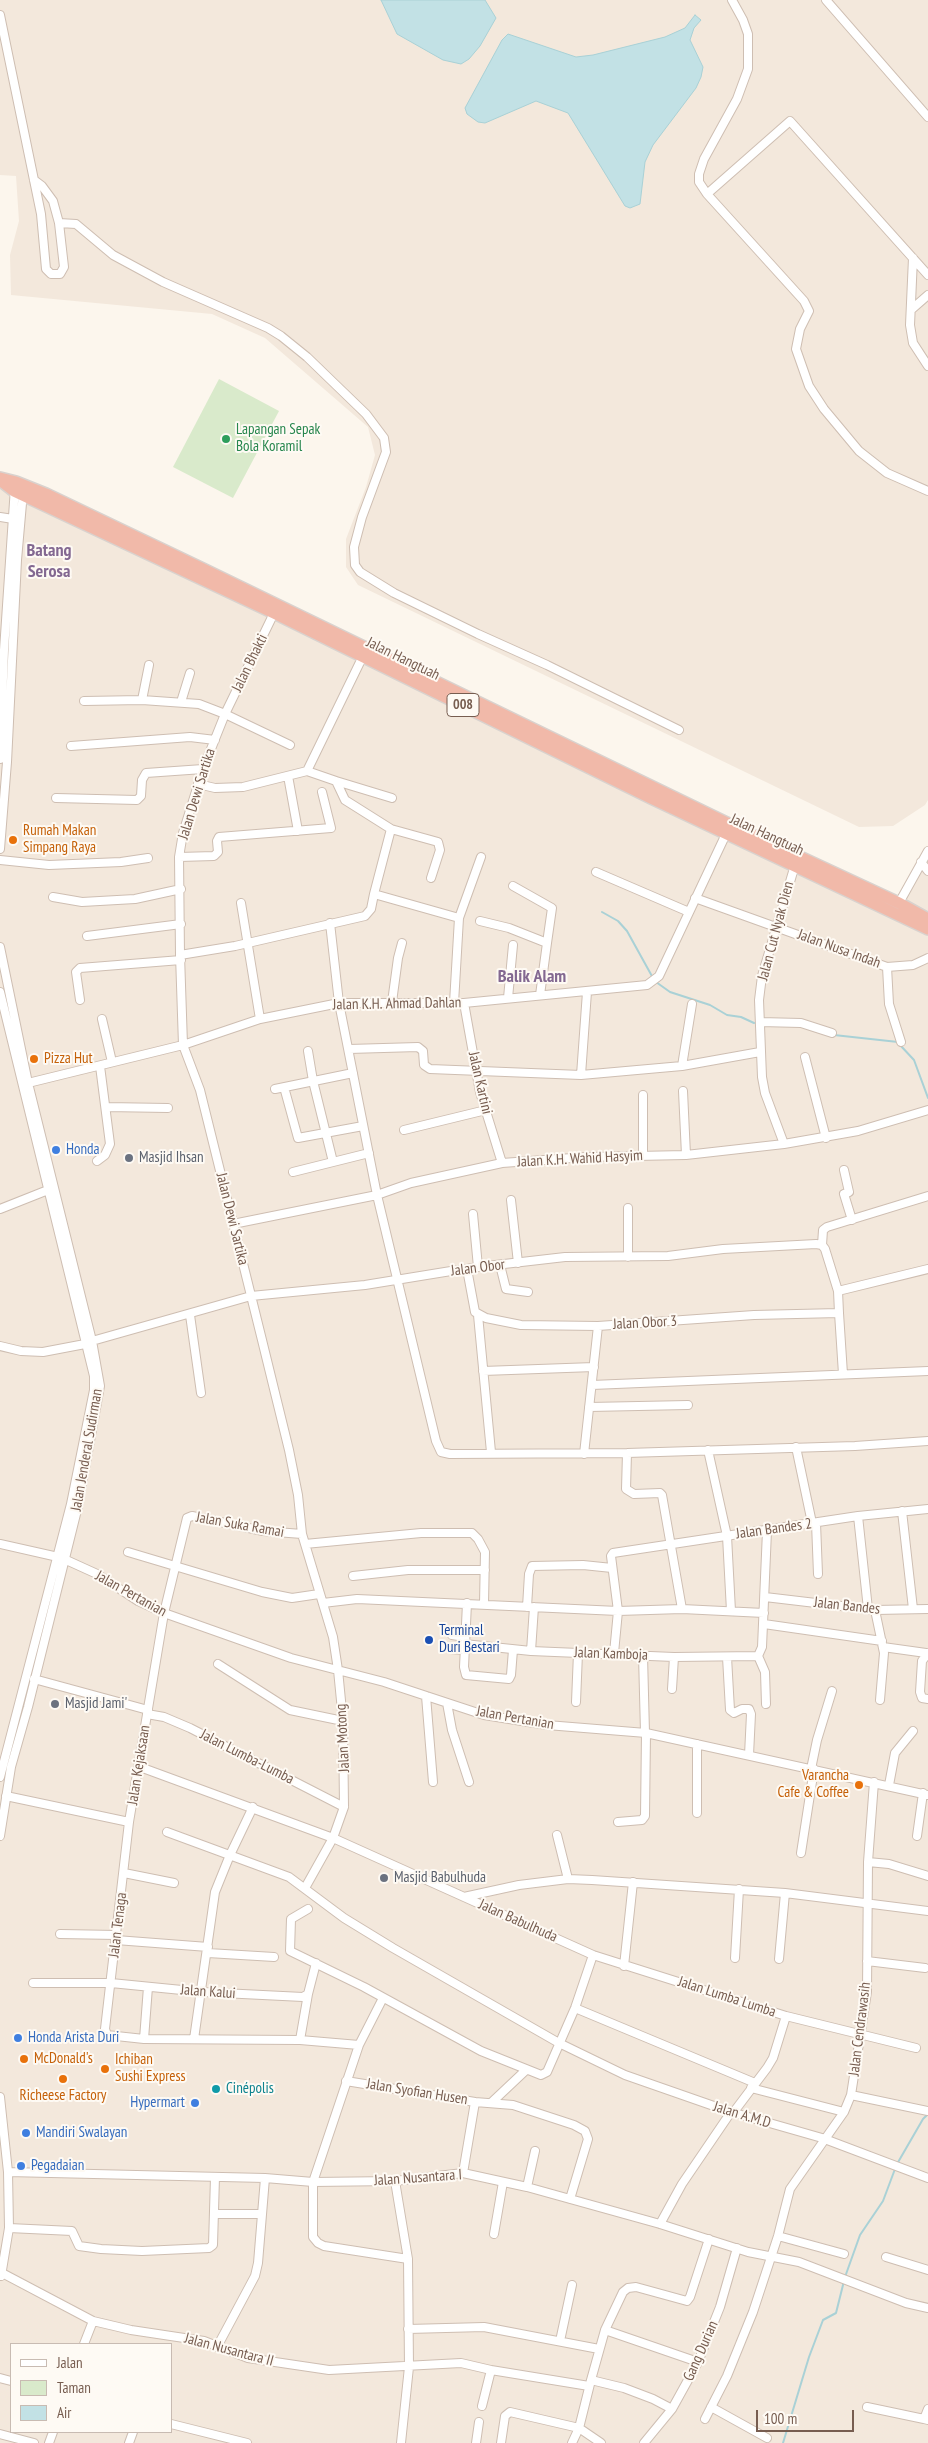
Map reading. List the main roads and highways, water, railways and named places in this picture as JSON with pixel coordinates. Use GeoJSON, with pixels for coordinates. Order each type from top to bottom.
{"type":"FeatureCollection","features":[{"type":"Feature","properties":{"kind":"highway","name":"Jalan Hangtuah"},"geometry":{"type":"LineString","coordinates":[[0,479],[202,574],[674,803],[726,834],[928,929]]}},
{"type":"Feature","properties":{"kind":"highway","name":"Jalan Hangtuah"},"geometry":{"type":"LineString","coordinates":[[202,574],[274,613],[363,656],[674,803],[899,903],[928,919]]}},
{"type":"Feature","properties":{"kind":"water"},"geometry":{"type":"Polygon","coordinates":[[[381,0],[485,0],[496,18],[480,46],[469,59],[461,64],[443,60],[397,34],[381,0]]]}},
{"type":"Feature","properties":{"kind":"water"},"geometry":{"type":"Polygon","coordinates":[[[695,15],[701,20],[694,28],[690,40],[703,67],[701,77],[696,88],[653,145],[645,162],[640,204],[630,208],[625,206],[568,113],[536,101],[485,123],[478,122],[467,114],[465,108],[502,40],[508,34],[576,57],[593,55],[665,37],[685,28],[695,15]]]}},
{"type":"Feature","properties":{"kind":"waterway"},"geometry":{"type":"LineString","coordinates":[[602,912],[618,921],[627,931],[653,978]]}},
{"type":"Feature","properties":{"kind":"waterway"},"geometry":{"type":"LineString","coordinates":[[656,982],[670,992],[710,1005],[727,1015],[741,1017],[754,1023]]}},
{"type":"Feature","properties":{"kind":"waterway"},"geometry":{"type":"LineString","coordinates":[[834,1035],[898,1042]]}},
{"type":"Feature","properties":{"kind":"waterway"},"geometry":{"type":"LineString","coordinates":[[900,1045],[914,1060],[928,1098]]}},
{"type":"Feature","properties":{"kind":"waterway"},"geometry":{"type":"LineString","coordinates":[[897,2164],[923,2119],[928,2114]]}},
{"type":"Feature","properties":{"kind":"waterway"},"geometry":{"type":"LineString","coordinates":[[845,2277],[860,2235],[883,2201],[895,2169]]}},
{"type":"Feature","properties":{"kind":"waterway"},"geometry":{"type":"LineString","coordinates":[[783,2443],[809,2357],[823,2320],[836,2313],[844,2281]]}},
{"type":"Feature","properties":{"kind":"place","name":"Lapangan Sepak Bola Koramil"},"geometry":{"type":"Point","coordinates":[226,439]}},
{"type":"Feature","properties":{"kind":"place","name":"Rumah Makan Simpang Raya"},"geometry":{"type":"Point","coordinates":[13,840]}},
{"type":"Feature","properties":{"kind":"place","name":"Pizza Hut"},"geometry":{"type":"Point","coordinates":[34,1059]}},
{"type":"Feature","properties":{"kind":"place","name":"Honda"},"geometry":{"type":"Point","coordinates":[56,1150]}},
{"type":"Feature","properties":{"kind":"place","name":"Masjid Ihsan"},"geometry":{"type":"Point","coordinates":[129,1158]}},
{"type":"Feature","properties":{"kind":"place","name":"Terminal Duri Bestari"},"geometry":{"type":"Point","coordinates":[429,1640]}},
{"type":"Feature","properties":{"kind":"place","name":"Masjid Jami'"},"geometry":{"type":"Point","coordinates":[55,1704]}},
{"type":"Feature","properties":{"kind":"place","name":"Varancha Cafe & Coffee"},"geometry":{"type":"Point","coordinates":[859,1785]}},
{"type":"Feature","properties":{"kind":"place","name":"Masjid Babulhuda"},"geometry":{"type":"Point","coordinates":[384,1878]}},
{"type":"Feature","properties":{"kind":"place","name":"Honda Arista Duri"},"geometry":{"type":"Point","coordinates":[18,2038]}},
{"type":"Feature","properties":{"kind":"place","name":"McDonald's"},"geometry":{"type":"Point","coordinates":[24,2059]}},
{"type":"Feature","properties":{"kind":"place","name":"Ichiban Sushi Express"},"geometry":{"type":"Point","coordinates":[105,2069]}},
{"type":"Feature","properties":{"kind":"place","name":"Richeese Factory"},"geometry":{"type":"Point","coordinates":[63,2079]}},
{"type":"Feature","properties":{"kind":"place","name":"Cinépolis"},"geometry":{"type":"Point","coordinates":[216,2089]}},
{"type":"Feature","properties":{"kind":"place","name":"Hypermart"},"geometry":{"type":"Point","coordinates":[195,2103]}},
{"type":"Feature","properties":{"kind":"place","name":"Mandiri Swalayan"},"geometry":{"type":"Point","coordinates":[26,2133]}},
{"type":"Feature","properties":{"kind":"place","name":"Pegadaian"},"geometry":{"type":"Point","coordinates":[21,2166]}},
{"type":"Feature","properties":{"kind":"district","name":"Batang Serosa"},"geometry":{"type":"Point","coordinates":[49,561]}},
{"type":"Feature","properties":{"kind":"district","name":"Balik Alam"},"geometry":{"type":"Point","coordinates":[532,977]}}]}
